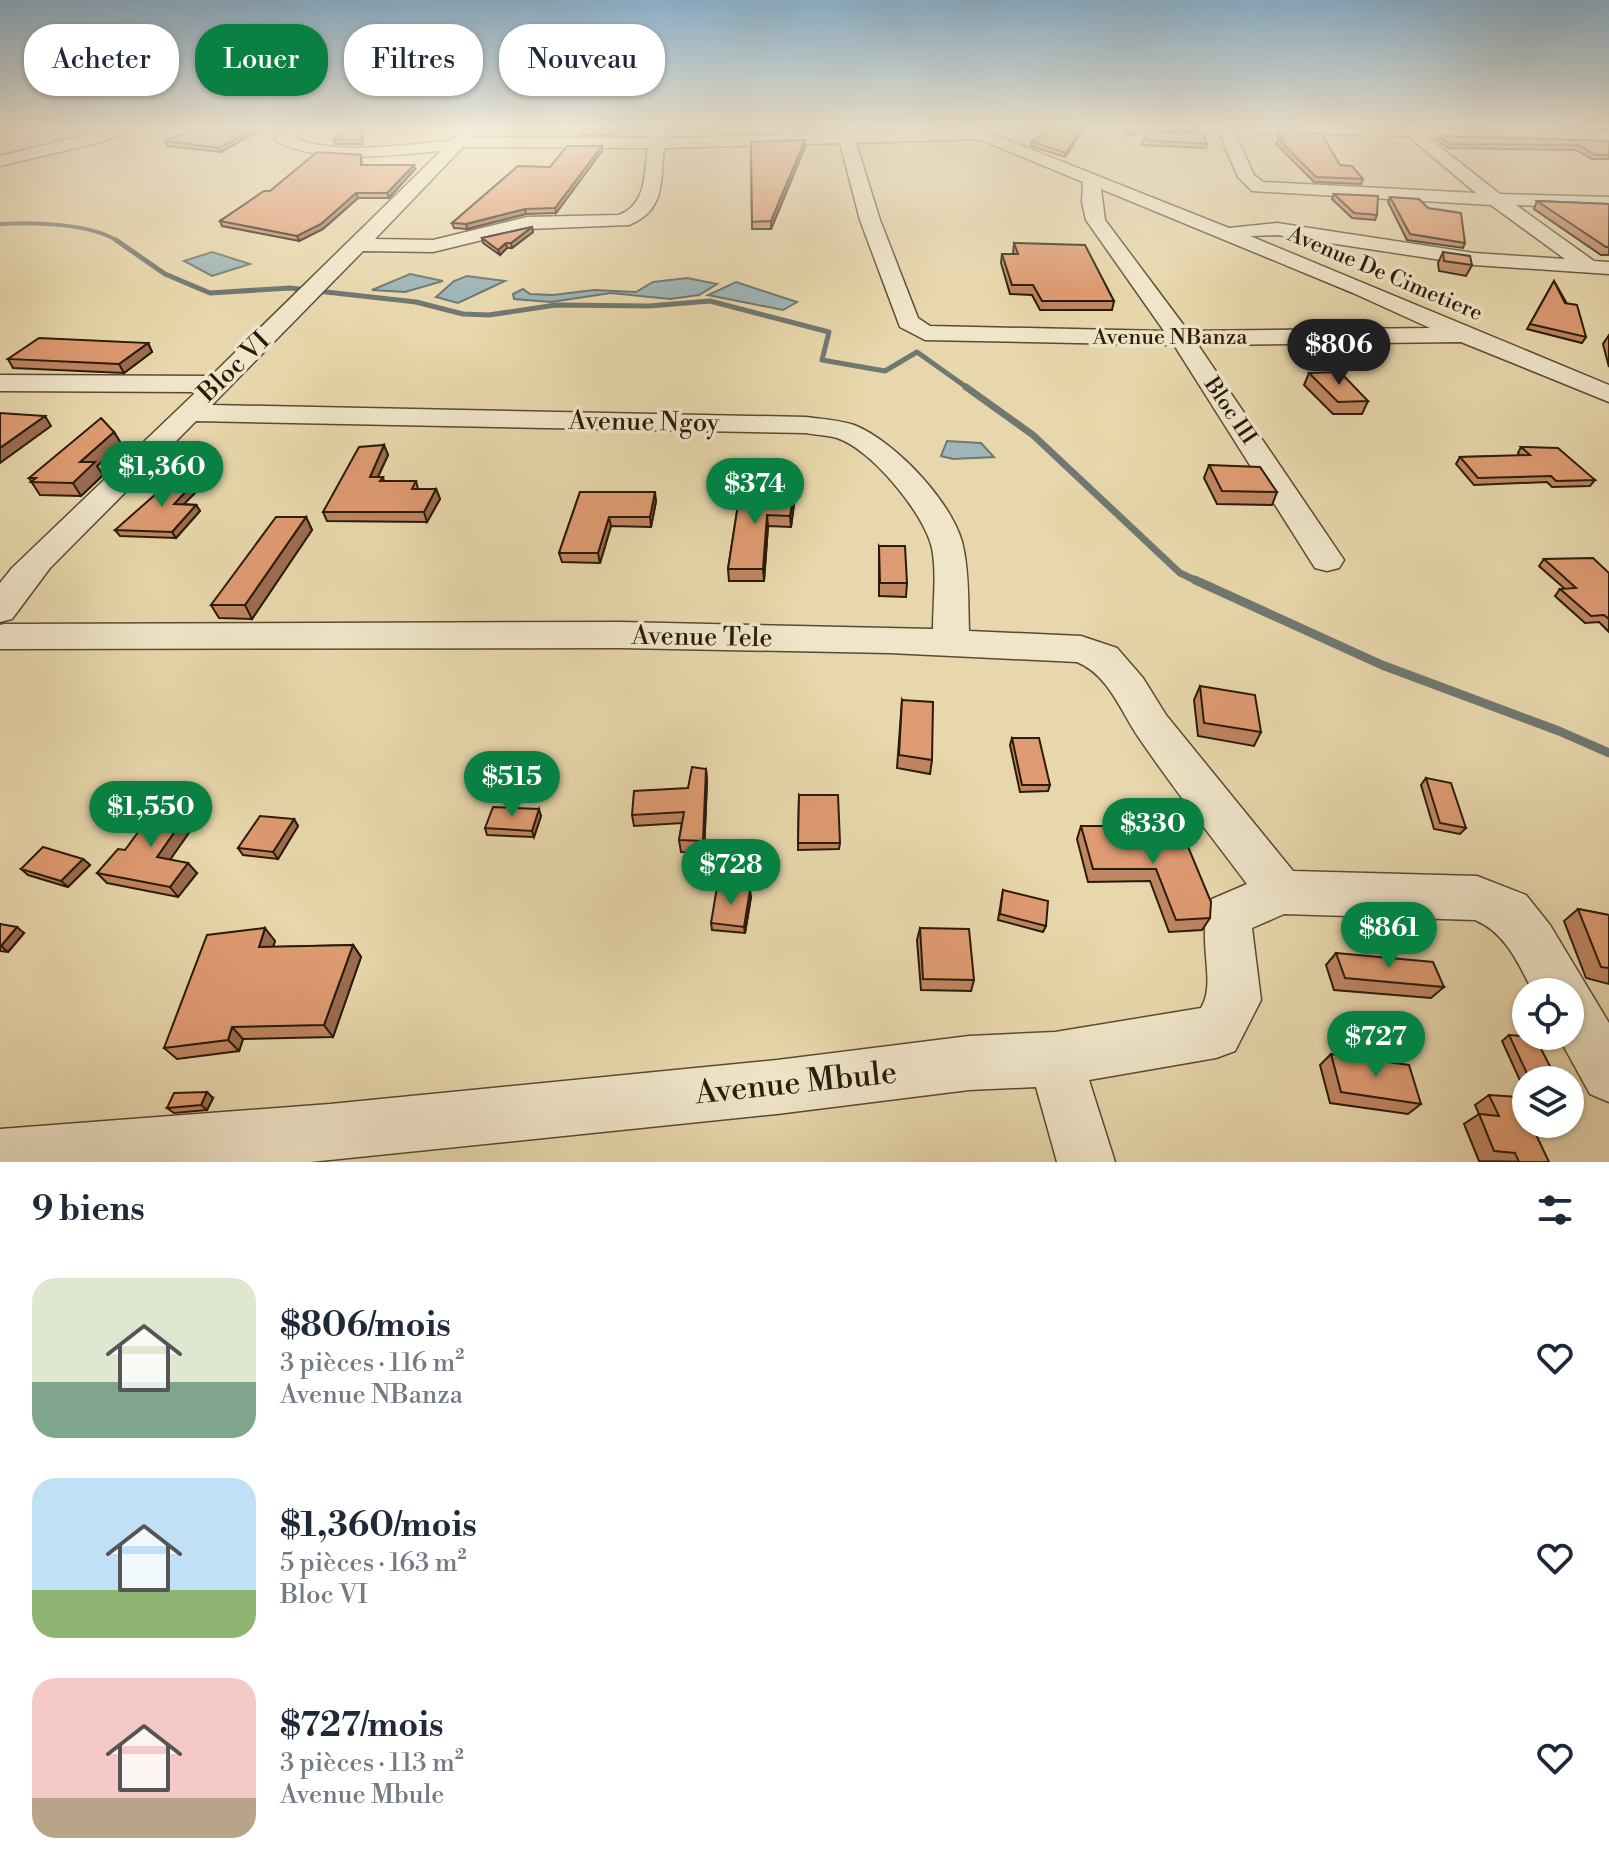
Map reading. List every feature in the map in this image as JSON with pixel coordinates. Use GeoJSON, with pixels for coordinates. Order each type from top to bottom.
{"type":"FeatureCollection","features":[{"type":"Feature","properties":{"kind":"street","name":"Bloc VI"},"geometry":{"type":"LineString","coordinates":[[1,629],[16,567],[107,496],[215,384],[361,245],[418,182]]}},
{"type":"Feature","properties":{"kind":"street"},"geometry":{"type":"LineString","coordinates":[[361,245],[433,246],[513,225],[622,221],[637,215],[649,201],[652,182]]}},
{"type":"Feature","properties":{"kind":"street","name":"Avenue NBanza"},"geometry":{"type":"LineString","coordinates":[[860,182],[885,263],[908,322],[925,333],[1106,339],[1464,335]]}},
{"type":"Feature","properties":{"kind":"street","name":"Bloc III"},"geometry":{"type":"LineString","coordinates":[[1092,182],[1091,202],[1096,220],[1181,338],[1327,560]]}},
{"type":"Feature","properties":{"kind":"street","name":"Avenue De Cimetiere"},"geometry":{"type":"LineString","coordinates":[[1093,182],[1405,306],[1464,335],[1609,394]]}},
{"type":"Feature","properties":{"kind":"street"},"geometry":{"type":"LineString","coordinates":[[1253,182],[1258,187],[1609,203]]}},
{"type":"Feature","properties":{"kind":"street"},"geometry":{"type":"LineString","coordinates":[[1475,182],[1599,268],[1609,283]]}},
{"type":"Feature","properties":{"kind":"street"},"geometry":{"type":"LineString","coordinates":[[1223,232],[1277,229],[1474,259],[1599,268]]}},
{"type":"Feature","properties":{"kind":"street"},"geometry":{"type":"LineString","coordinates":[[0,383],[215,384]]}},
{"type":"Feature","properties":{"kind":"street","name":"Avenue Ngoy"},"geometry":{"type":"LineString","coordinates":[[188,413],[806,425],[844,431],[866,442],[916,489],[932,511],[948,548],[952,644]]}},
{"type":"Feature","properties":{"kind":"street","name":"Avenue Tele"},"geometry":{"type":"LineString","coordinates":[[1,629],[621,635],[1081,649],[1104,658],[1281,892]]}},
{"type":"Feature","properties":{"kind":"street","name":"Avenue Mbule"},"geometry":{"type":"LineString","coordinates":[[0,1158],[330,1132],[777,1087],[969,1063],[1055,1059],[1216,1032],[1235,1000],[1227,941],[1229,915],[1281,892],[1477,898],[1509,911],[1533,942],[1553,978]]}},
{"type":"Feature","properties":{"kind":"street"},"geometry":{"type":"LineString","coordinates":[[1584,1031],[1609,1075]]}},
{"type":"Feature","properties":{"kind":"street"},"geometry":{"type":"LineString","coordinates":[[1055,1059],[1086,1162]]}},
{"type":"Feature","properties":{"kind":"water"},"geometry":{"type":"Polygon","coordinates":[[[212,252],[250,264],[212,276],[184,261],[212,252]]]}},
{"type":"Feature","properties":{"kind":"water"},"geometry":{"type":"Polygon","coordinates":[[[410,274],[443,281],[405,292],[372,290],[410,274]]]}},
{"type":"Feature","properties":{"kind":"water"},"geometry":{"type":"Polygon","coordinates":[[[467,276],[505,281],[458,303],[436,297],[454,281],[467,276]]]}},
{"type":"Feature","properties":{"kind":"water"},"geometry":{"type":"Polygon","coordinates":[[[687,278],[717,284],[699,295],[670,299],[611,293],[551,302],[514,299],[513,294],[523,289],[530,294],[553,295],[594,290],[636,292],[653,282],[687,278]]]}},
{"type":"Feature","properties":{"kind":"water"},"geometry":{"type":"Polygon","coordinates":[[[736,282],[797,302],[783,310],[708,295],[736,282]]]}},
{"type":"Feature","properties":{"kind":"water"},"geometry":{"type":"Polygon","coordinates":[[[947,441],[981,443],[994,457],[953,459],[941,456],[947,441]]]}},
{"type":"Feature","properties":{"kind":"building"},"geometry":{"type":"Polygon","coordinates":[[[281,182],[397,182],[387,193],[356,193],[321,224],[297,236],[220,221],[264,191],[270,191],[281,182]]]}},
{"type":"Feature","properties":{"kind":"building"},"geometry":{"type":"Polygon","coordinates":[[[499,182],[575,182],[555,208],[525,209],[466,224],[452,223],[499,182]]]}},
{"type":"Feature","properties":{"kind":"building"},"geometry":{"type":"Polygon","coordinates":[[[752,182],[787,182],[771,221],[752,222],[752,182]]]}},
{"type":"Feature","properties":{"kind":"building"},"geometry":{"type":"Polygon","coordinates":[[[1334,194],[1378,196],[1377,215],[1354,213],[1334,194]]]}},
{"type":"Feature","properties":{"kind":"building"},"geometry":{"type":"Polygon","coordinates":[[[1390,197],[1419,199],[1428,208],[1461,213],[1465,243],[1410,234],[1390,197]]]}},
{"type":"Feature","properties":{"kind":"building"},"geometry":{"type":"Polygon","coordinates":[[[1537,201],[1609,204],[1609,247],[1606,247],[1537,201]]]}},
{"type":"Feature","properties":{"kind":"building"},"geometry":{"type":"Polygon","coordinates":[[[532,227],[498,250],[482,238],[532,227]]]}},
{"type":"Feature","properties":{"kind":"building"},"geometry":{"type":"Polygon","coordinates":[[[1014,243],[1085,245],[1114,301],[1042,301],[1033,285],[1012,285],[1002,254],[1018,254],[1014,243]]]}},
{"type":"Feature","properties":{"kind":"building"},"geometry":{"type":"Polygon","coordinates":[[[1443,252],[1470,256],[1472,265],[1444,261],[1443,252]]]}},
{"type":"Feature","properties":{"kind":"building"},"geometry":{"type":"Polygon","coordinates":[[[1554,281],[1565,303],[1577,305],[1586,337],[1530,324],[1554,281]]]}},
{"type":"Feature","properties":{"kind":"building"},"geometry":{"type":"Polygon","coordinates":[[[39,338],[148,343],[119,364],[8,359],[39,338]]]}},
{"type":"Feature","properties":{"kind":"building"},"geometry":{"type":"Polygon","coordinates":[[[1340,372],[1368,401],[1338,402],[1309,373],[1340,372]]]}},
{"type":"Feature","properties":{"kind":"building"},"geometry":{"type":"Polygon","coordinates":[[[0,413],[45,416],[0,448],[0,413]]]}},
{"type":"Feature","properties":{"kind":"building"},"geometry":{"type":"Polygon","coordinates":[[[101,418],[114,432],[80,462],[95,462],[73,483],[31,482],[36,478],[29,478],[101,418]]]}},
{"type":"Feature","properties":{"kind":"building"},"geometry":{"type":"Polygon","coordinates":[[[384,445],[370,477],[383,477],[380,481],[416,481],[412,489],[436,489],[424,512],[323,512],[359,447],[384,445]]]}},
{"type":"Feature","properties":{"kind":"building"},"geometry":{"type":"Polygon","coordinates":[[[1521,447],[1558,448],[1595,480],[1556,481],[1551,476],[1478,478],[1460,457],[1530,455],[1521,447]]]}},
{"type":"Feature","properties":{"kind":"building"},"geometry":{"type":"Polygon","coordinates":[[[1209,465],[1260,467],[1277,492],[1222,491],[1209,465]]]}},
{"type":"Feature","properties":{"kind":"building"},"geometry":{"type":"Polygon","coordinates":[[[183,470],[195,482],[174,504],[196,505],[172,532],[115,530],[183,470]]]}},
{"type":"Feature","properties":{"kind":"building"},"geometry":{"type":"Polygon","coordinates":[[[580,492],[655,492],[650,517],[609,517],[598,553],[559,553],[580,492]]]}},
{"type":"Feature","properties":{"kind":"building"},"geometry":{"type":"Polygon","coordinates":[[[740,492],[794,492],[790,516],[767,515],[763,569],[728,569],[740,492]]]}},
{"type":"Feature","properties":{"kind":"building"},"geometry":{"type":"Polygon","coordinates":[[[276,517],[306,517],[245,605],[211,605],[276,517]]]}},
{"type":"Feature","properties":{"kind":"building"},"geometry":{"type":"Polygon","coordinates":[[[879,546],[905,546],[907,583],[880,583],[879,546]]]}},
{"type":"Feature","properties":{"kind":"building"},"geometry":{"type":"Polygon","coordinates":[[[1593,558],[1609,573],[1609,619],[1604,615],[1591,616],[1560,589],[1576,588],[1544,559],[1593,558]]]}},
{"type":"Feature","properties":{"kind":"building"},"geometry":{"type":"Polygon","coordinates":[[[1200,686],[1255,695],[1261,732],[1204,723],[1200,686]]]}},
{"type":"Feature","properties":{"kind":"building"},"geometry":{"type":"Polygon","coordinates":[[[902,700],[933,702],[932,760],[899,755],[902,700]]]}},
{"type":"Feature","properties":{"kind":"building"},"geometry":{"type":"Polygon","coordinates":[[[1012,738],[1039,738],[1050,785],[1022,785],[1012,738]]]}},
{"type":"Feature","properties":{"kind":"building"},"geometry":{"type":"Polygon","coordinates":[[[692,767],[706,769],[703,841],[679,840],[684,812],[632,815],[634,791],[688,788],[692,767]]]}},
{"type":"Feature","properties":{"kind":"building"},"geometry":{"type":"Polygon","coordinates":[[[1426,778],[1451,783],[1466,828],[1440,823],[1426,778]]]}},
{"type":"Feature","properties":{"kind":"building"},"geometry":{"type":"Polygon","coordinates":[[[799,795],[838,795],[840,843],[798,843],[799,795]]]}},
{"type":"Feature","properties":{"kind":"building"},"geometry":{"type":"Polygon","coordinates":[[[161,801],[194,804],[157,857],[188,863],[170,887],[97,873],[118,849],[125,850],[161,801]]]}},
{"type":"Feature","properties":{"kind":"building"},"geometry":{"type":"Polygon","coordinates":[[[493,807],[539,809],[532,831],[485,828],[493,807]]]}},
{"type":"Feature","properties":{"kind":"building"},"geometry":{"type":"Polygon","coordinates":[[[260,816],[294,819],[273,852],[238,848],[260,816]]]}},
{"type":"Feature","properties":{"kind":"building"},"geometry":{"type":"Polygon","coordinates":[[[1081,826],[1121,826],[1125,841],[1184,837],[1211,902],[1210,918],[1176,920],[1156,869],[1093,869],[1081,826]]]}},
{"type":"Feature","properties":{"kind":"building"},"geometry":{"type":"Polygon","coordinates":[[[43,847],[83,859],[61,881],[21,869],[43,847]]]}},
{"type":"Feature","properties":{"kind":"building"},"geometry":{"type":"Polygon","coordinates":[[[717,887],[750,890],[744,927],[711,923],[717,887]]]}},
{"type":"Feature","properties":{"kind":"building"},"geometry":{"type":"Polygon","coordinates":[[[1003,890],[1048,901],[1046,926],[1000,914],[1003,890]]]}},
{"type":"Feature","properties":{"kind":"building"},"geometry":{"type":"Polygon","coordinates":[[[1578,909],[1609,915],[1609,968],[1601,967],[1578,909]]]}},
{"type":"Feature","properties":{"kind":"building"},"geometry":{"type":"Polygon","coordinates":[[[0,924],[17,927],[1,946],[0,946],[0,924]]]}},
{"type":"Feature","properties":{"kind":"building"},"geometry":{"type":"Polygon","coordinates":[[[265,928],[259,947],[353,945],[324,1025],[232,1027],[228,1040],[164,1048],[207,935],[265,928]]]}},
{"type":"Feature","properties":{"kind":"building"},"geometry":{"type":"Polygon","coordinates":[[[920,928],[969,929],[974,980],[923,979],[920,928]]]}},
{"type":"Feature","properties":{"kind":"building"},"geometry":{"type":"Polygon","coordinates":[[[1336,953],[1433,962],[1444,987],[1345,978],[1336,953]]]}},
{"type":"Feature","properties":{"kind":"building"},"geometry":{"type":"Polygon","coordinates":[[[1516,1050],[1542,1050],[1550,1066],[1523,1066],[1516,1050]]]}},
{"type":"Feature","properties":{"kind":"building"},"geometry":{"type":"Polygon","coordinates":[[[1331,1054],[1409,1065],[1421,1104],[1341,1092],[1331,1054]]]}},
{"type":"Feature","properties":{"kind":"building"},"geometry":{"type":"Polygon","coordinates":[[[207,1092],[201,1105],[167,1108],[174,1093],[207,1092]]]}},
{"type":"Feature","properties":{"kind":"building"},"geometry":{"type":"Polygon","coordinates":[[[1489,1095],[1512,1097],[1512,1138],[1538,1138],[1549,1162],[1519,1162],[1515,1153],[1494,1151],[1479,1114],[1499,1116],[1489,1095]]]}},
{"type":"Feature","properties":{"kind":"waterway"},"geometry":{"type":"LineString","coordinates":[[0,224],[78,227],[119,242]]}},
{"type":"Feature","properties":{"kind":"waterway"},"geometry":{"type":"LineString","coordinates":[[119,242],[165,274],[210,293],[290,288],[416,302],[463,314],[489,315],[556,305],[649,306],[710,301],[829,332],[822,360],[885,371],[917,352],[969,389]]}},
{"type":"Feature","properties":{"kind":"waterway"},"geometry":{"type":"LineString","coordinates":[[966,387],[1033,435],[1180,573],[1199,582]]}},
{"type":"Feature","properties":{"kind":"waterway"},"geometry":{"type":"LineString","coordinates":[[1195,580],[1382,665],[1559,731],[1609,753]]}}]}
